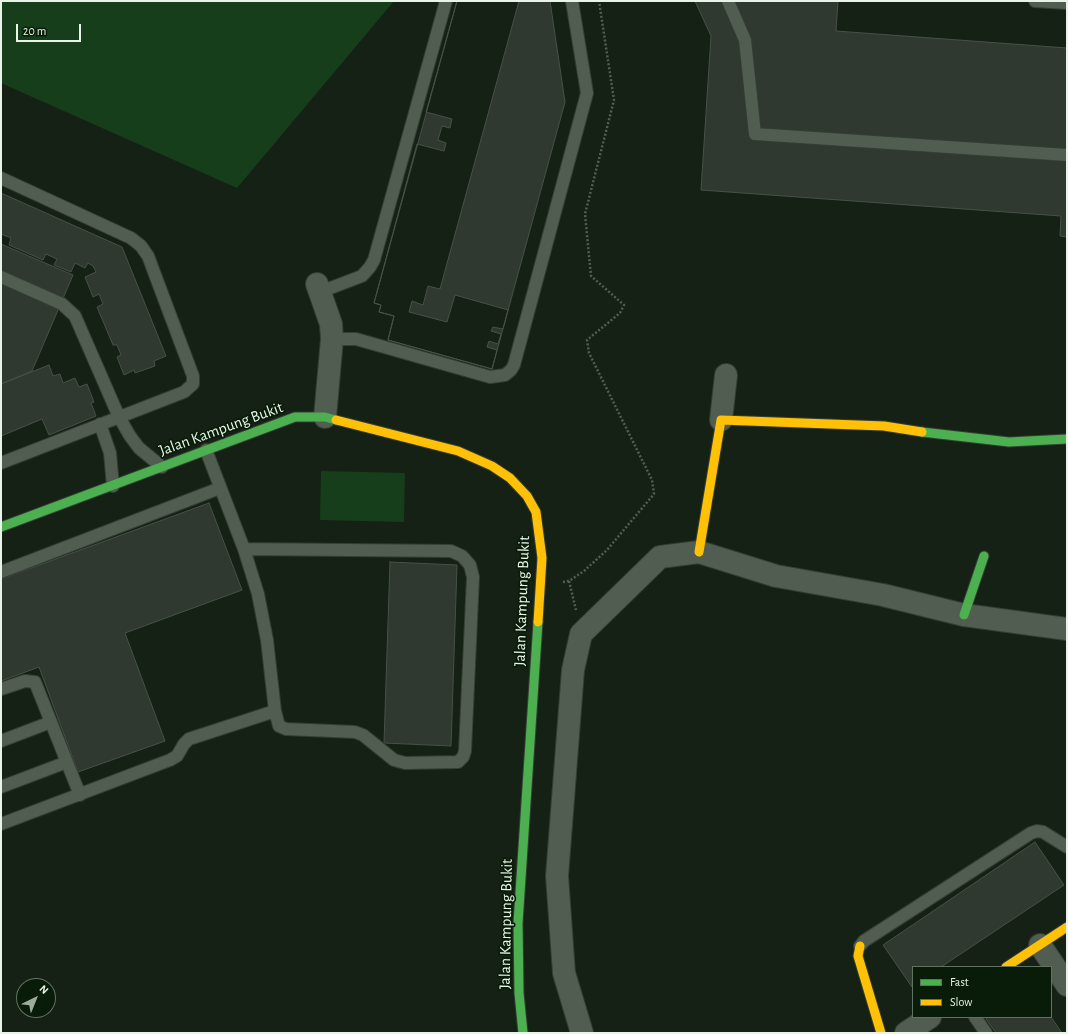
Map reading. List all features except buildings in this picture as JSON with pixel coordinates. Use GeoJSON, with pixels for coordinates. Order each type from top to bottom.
{"type":"FeatureCollection","features":[{"type":"Feature","properties":{"kind":"street"},"geometry":{"type":"LineString","coordinates":[[318,288],[331,324],[332,339],[325,417]]}},
{"type":"Feature","properties":{"kind":"street"},"geometry":{"type":"LineString","coordinates":[[699,552],[721,420],[726,375]]}},
{"type":"Feature","properties":{"kind":"street","name":"Jalan Kampung Bukit"},"geometry":{"type":"LineString","coordinates":[[1,527],[113,486],[280,421],[295,417],[325,417],[458,451],[492,466],[510,478],[527,496],[536,512],[540,533],[540,585],[518,923],[519,993],[523,1033]]}},
{"type":"Feature","properties":{"kind":"street"},"geometry":{"type":"LineString","coordinates":[[721,420],[884,426],[1009,442],[1067,440]]}},
{"type":"Feature","properties":{"kind":"street"},"geometry":{"type":"LineString","coordinates":[[582,1033],[564,973],[557,876],[573,670],[581,634],[660,557],[699,552],[776,576],[883,595],[964,615],[1067,629]]}},
{"type":"Feature","properties":{"kind":"street"},"geometry":{"type":"LineString","coordinates":[[964,615],[984,556]]}},
{"type":"Feature","properties":{"kind":"street"},"geometry":{"type":"LineString","coordinates":[[1008,966],[1067,927]]}},
{"type":"Feature","properties":{"kind":"street"},"geometry":{"type":"LineString","coordinates":[[1040,945],[1067,985]]}},
{"type":"Feature","properties":{"kind":"street"},"geometry":{"type":"LineString","coordinates":[[860,946],[858,956],[881,1033]]}},
{"type":"Feature","properties":{"kind":"street"},"geometry":{"type":"LineString","coordinates":[[906,1033],[928,1018]]}},
{"type":"Feature","properties":{"kind":"lane"},"geometry":{"type":"LineString","coordinates":[[318,288],[362,276],[374,260],[446,1]]}},
{"type":"Feature","properties":{"kind":"lane"},"geometry":{"type":"LineString","coordinates":[[332,339],[356,339],[490,376],[506,375],[511,370],[514,364],[587,93],[572,1]]}},
{"type":"Feature","properties":{"kind":"lane"},"geometry":{"type":"LineString","coordinates":[[728,1],[745,40],[755,134],[1067,155]]}},
{"type":"Feature","properties":{"kind":"lane"},"geometry":{"type":"LineString","coordinates":[[1035,1],[1067,3]]}},
{"type":"Feature","properties":{"kind":"lane"},"geometry":{"type":"LineString","coordinates":[[1,178],[131,238],[141,246],[148,256],[193,376],[193,384],[184,392],[1,462]]}},
{"type":"Feature","properties":{"kind":"lane"},"geometry":{"type":"LineString","coordinates":[[1,277],[62,304],[75,316],[119,417],[139,448],[162,467]]}},
{"type":"Feature","properties":{"kind":"lane"},"geometry":{"type":"LineString","coordinates":[[100,424],[110,453],[113,486]]}},
{"type":"Feature","properties":{"kind":"lane"},"geometry":{"type":"LineString","coordinates":[[206,450],[244,549],[258,594],[267,640],[277,723],[282,728],[355,732],[363,735],[394,760],[405,763],[454,763],[458,762],[463,757],[465,751],[473,577],[470,565],[462,556],[451,551],[244,549]]}},
{"type":"Feature","properties":{"kind":"lane"},"geometry":{"type":"LineString","coordinates":[[1,572],[220,488]]}},
{"type":"Feature","properties":{"kind":"lane"},"geometry":{"type":"LineString","coordinates":[[1,689],[25,681],[35,682],[80,795]]}},
{"type":"Feature","properties":{"kind":"lane"},"geometry":{"type":"LineString","coordinates":[[1,824],[170,760],[177,756],[188,739],[275,711]]}},
{"type":"Feature","properties":{"kind":"lane"},"geometry":{"type":"LineString","coordinates":[[1,741],[51,722]]}},
{"type":"Feature","properties":{"kind":"lane"},"geometry":{"type":"LineString","coordinates":[[1,786],[67,762]]}},
{"type":"Feature","properties":{"kind":"lane"},"geometry":{"type":"LineString","coordinates":[[860,946],[864,941],[1031,833],[1037,831],[1043,832],[1067,847]]}},
{"type":"Feature","properties":{"kind":"lane"},"geometry":{"type":"LineString","coordinates":[[976,1018],[986,1033]]}},
{"type":"Feature","properties":{"kind":"path"},"geometry":{"type":"LineString","coordinates":[[540,585],[569,581],[584,571],[607,550],[654,494],[652,480],[588,353],[587,340],[620,313],[624,305],[591,276],[585,214],[614,100],[599,1]]}},
{"type":"Feature","properties":{"kind":"green space"},"geometry":{"type":"Polygon","coordinates":[[[1,1],[394,1],[237,188],[1,83],[1,1]]]}},
{"type":"Feature","properties":{"kind":"green space"},"geometry":{"type":"Polygon","coordinates":[[[321,471],[405,473],[404,522],[320,520],[321,471]]]}},
{"type":"Feature","properties":{"kind":"traffic: fast"},"geometry":{"type":"LineString","coordinates":[[1,527],[295,417],[325,417],[336,420]]}},
{"type":"Feature","properties":{"kind":"traffic: fast"},"geometry":{"type":"LineString","coordinates":[[922,432],[1009,442],[1067,439]]}},
{"type":"Feature","properties":{"kind":"traffic: fast"},"geometry":{"type":"LineString","coordinates":[[964,615],[984,556]]}},
{"type":"Feature","properties":{"kind":"traffic: fast"},"geometry":{"type":"LineString","coordinates":[[523,1033],[519,993],[518,923],[538,622]]}},
{"type":"Feature","properties":{"kind":"traffic: slow"},"geometry":{"type":"LineString","coordinates":[[336,420],[458,451],[492,466],[510,478],[527,496],[536,512],[542,558],[538,622]]}},
{"type":"Feature","properties":{"kind":"traffic: slow"},"geometry":{"type":"LineString","coordinates":[[699,552],[721,420],[884,426],[922,432]]}},
{"type":"Feature","properties":{"kind":"traffic: slow"},"geometry":{"type":"LineString","coordinates":[[1008,966],[1067,927]]}},
{"type":"Feature","properties":{"kind":"traffic: slow"},"geometry":{"type":"LineString","coordinates":[[860,946],[858,956],[881,1033]]}}]}
